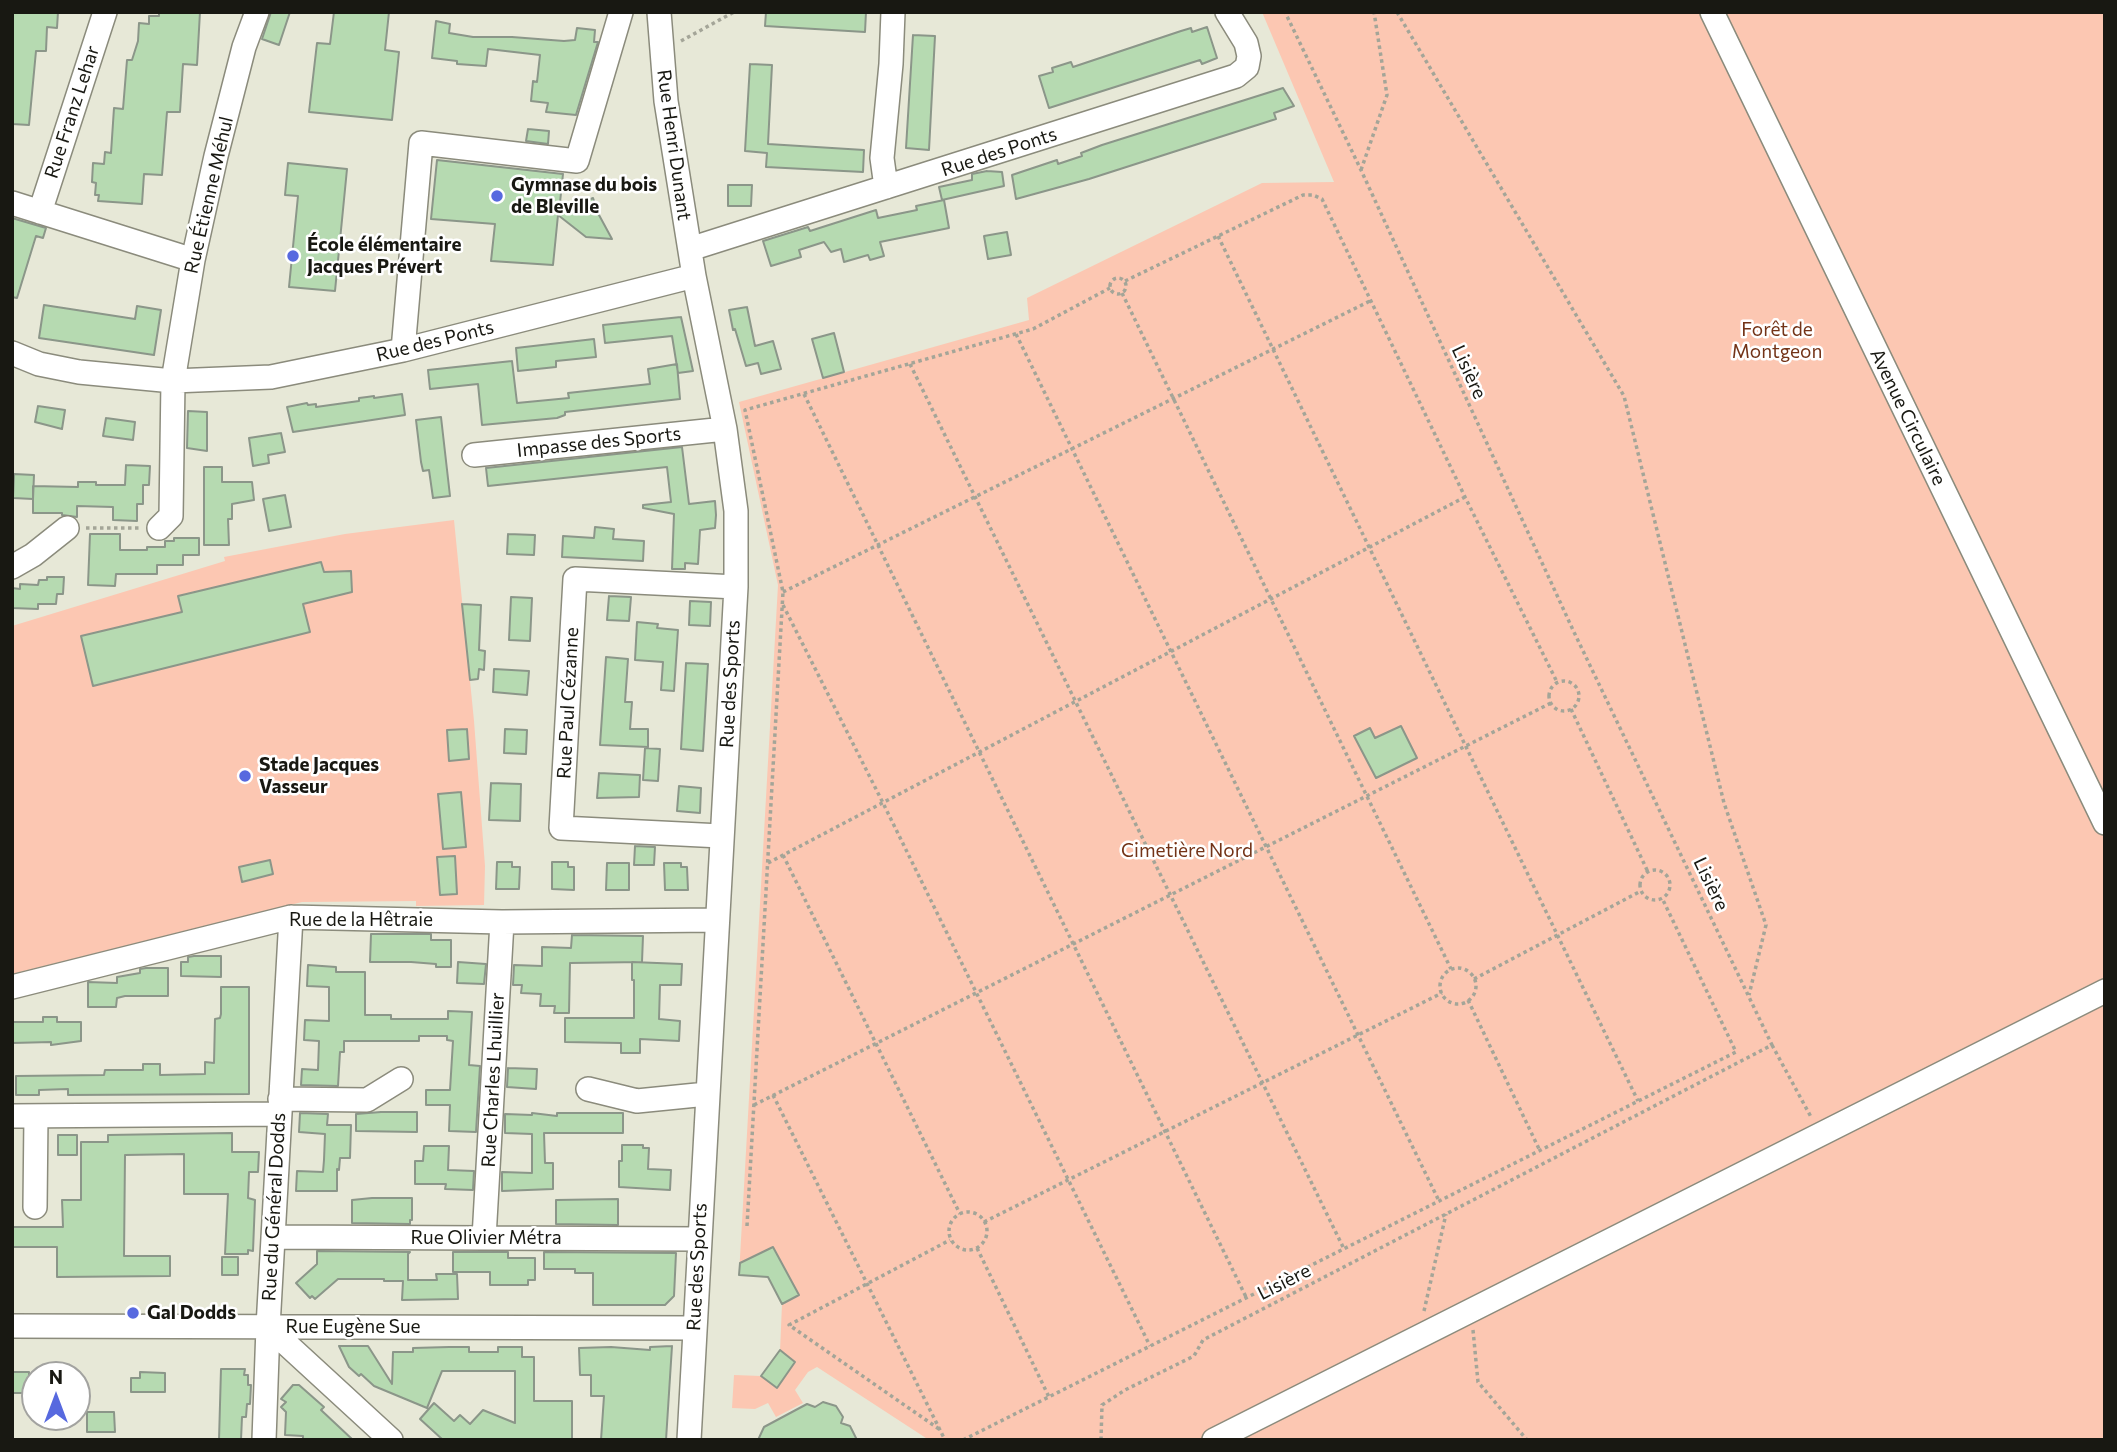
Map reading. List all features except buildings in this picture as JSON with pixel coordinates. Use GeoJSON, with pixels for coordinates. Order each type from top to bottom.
{"type":"FeatureCollection","features":[{"type":"Feature","properties":{"kind":"street","name":"Rue Franz Lehar"},"geometry":{"type":"LineString","coordinates":[[40,212],[105,12]]}},
{"type":"Feature","properties":{"kind":"street","name":"Rue Étienne Méhul"},"geometry":{"type":"LineString","coordinates":[[173,381],[193,260],[216,156],[244,47],[257,12]]}},
{"type":"Feature","properties":{"kind":"street"},"geometry":{"type":"LineString","coordinates":[[403,350],[421,143],[577,161],[621,12]]}},
{"type":"Feature","properties":{"kind":"street","name":"Rue Henri Dunant"},"geometry":{"type":"LineString","coordinates":[[659,12],[666,101],[694,276]]}},
{"type":"Feature","properties":{"kind":"street"},"geometry":{"type":"LineString","coordinates":[[886,187],[883,158],[893,12]]}},
{"type":"Feature","properties":{"kind":"street","name":"Rue des Ponts"},"geometry":{"type":"LineString","coordinates":[[690,249],[1236,76],[1247,66],[1249,56],[1246,43],[1227,12]]}},
{"type":"Feature","properties":{"kind":"street","name":"Avenue Circulaire"},"geometry":{"type":"LineString","coordinates":[[1712,12],[2105,823]]}},
{"type":"Feature","properties":{"kind":"street"},"geometry":{"type":"LineString","coordinates":[[12,203],[193,260]]}},
{"type":"Feature","properties":{"kind":"street","name":"Rue des Ponts"},"geometry":{"type":"LineString","coordinates":[[12,353],[39,364],[79,372],[173,381],[271,377],[403,350],[694,276]]}},
{"type":"Feature","properties":{"kind":"street","name":"Rue des Sports"},"geometry":{"type":"LineString","coordinates":[[689,1440],[736,587],[736,511],[725,429],[694,276]]}},
{"type":"Feature","properties":{"kind":"street"},"geometry":{"type":"LineString","coordinates":[[159,528],[172,516],[173,381]]}},
{"type":"Feature","properties":{"kind":"street","name":"Impasse des Sports"},"geometry":{"type":"LineString","coordinates":[[474,455],[725,429]]}},
{"type":"Feature","properties":{"kind":"street"},"geometry":{"type":"LineString","coordinates":[[12,567],[33,555],[67,528]]}},
{"type":"Feature","properties":{"kind":"street","name":"Rue Paul Cézanne"},"geometry":{"type":"LineString","coordinates":[[721,836],[561,828],[574,593],[575,579],[736,587]]}},
{"type":"Feature","properties":{"kind":"street","name":"Rue de la Hêtraie"},"geometry":{"type":"LineString","coordinates":[[12,987],[291,917],[502,922],[717,920]]}},
{"type":"Feature","properties":{"kind":"street","name":"Rue du Général Dodds"},"geometry":{"type":"LineString","coordinates":[[264,1440],[272,1237],[291,917]]}},
{"type":"Feature","properties":{"kind":"street","name":"Rue Charles Lhuillier"},"geometry":{"type":"LineString","coordinates":[[484,1238],[502,922]]}},
{"type":"Feature","properties":{"kind":"street"},"geometry":{"type":"LineString","coordinates":[[1214,1440],[2105,991]]}},
{"type":"Feature","properties":{"kind":"street","name":"Rue du Général Dodds"},"geometry":{"type":"LineString","coordinates":[[280,1107],[367,1100],[401,1079]]}},
{"type":"Feature","properties":{"kind":"street"},"geometry":{"type":"LineString","coordinates":[[588,1089],[637,1101],[707,1094]]}},
{"type":"Feature","properties":{"kind":"street"},"geometry":{"type":"LineString","coordinates":[[12,1116],[280,1107]]}},
{"type":"Feature","properties":{"kind":"street"},"geometry":{"type":"LineString","coordinates":[[35,1207],[36,1116]]}},
{"type":"Feature","properties":{"kind":"street","name":"Rue Olivier Métra"},"geometry":{"type":"LineString","coordinates":[[272,1237],[699,1239]]}},
{"type":"Feature","properties":{"kind":"street","name":"Rue Eugène Sue"},"geometry":{"type":"LineString","coordinates":[[12,1326],[694,1328]]}},
{"type":"Feature","properties":{"kind":"street"},"geometry":{"type":"LineString","coordinates":[[268,1327],[391,1440]]}},
{"type":"Feature","properties":{"kind":"path"},"geometry":{"type":"LineString","coordinates":[[661,52],[734,12]]}},
{"type":"Feature","properties":{"kind":"path","name":"Lisière"},"geometry":{"type":"LineString","coordinates":[[1101,1440],[1102,1405],[1125,1390],[1194,1356],[1203,1340],[1772,1045],[1573,630],[1361,170],[1285,12]]}},
{"type":"Feature","properties":{"kind":"path"},"geometry":{"type":"LineString","coordinates":[[1361,170],[1387,95],[1374,12]]}},
{"type":"Feature","properties":{"kind":"path"},"geometry":{"type":"LineString","coordinates":[[1397,12],[1624,396],[1724,803],[1766,925],[1749,996]]}},
{"type":"Feature","properties":{"kind":"path"},"geometry":{"type":"LineString","coordinates":[[1125,281],[1303,195],[1322,199],[1557,682]]}},
{"type":"Feature","properties":{"kind":"path"},"geometry":{"type":"LineString","coordinates":[[1218,236],[1638,1101]]}},
{"type":"Feature","properties":{"kind":"path"},"geometry":{"type":"LineString","coordinates":[[1110,288],[1114,278],[1125,281]]}},
{"type":"Feature","properties":{"kind":"path"},"geometry":{"type":"LineString","coordinates":[[1110,288],[1116,294],[1122,293],[1126,288],[1125,281]]}},
{"type":"Feature","properties":{"kind":"path"},"geometry":{"type":"LineString","coordinates":[[747,1226],[783,592],[745,410],[1032,329],[1110,288]]}},
{"type":"Feature","properties":{"kind":"path"},"geometry":{"type":"LineString","coordinates":[[1122,293],[1451,970]]}},
{"type":"Feature","properties":{"kind":"path"},"geometry":{"type":"LineString","coordinates":[[783,592],[1371,300]]}},
{"type":"Feature","properties":{"kind":"path"},"geometry":{"type":"LineString","coordinates":[[1016,334],[1439,1201]]}},
{"type":"Feature","properties":{"kind":"path"},"geometry":{"type":"LineString","coordinates":[[910,364],[1344,1249]]}},
{"type":"Feature","properties":{"kind":"path"},"geometry":{"type":"LineString","coordinates":[[804,394],[1247,1298]]}},
{"type":"Feature","properties":{"kind":"path"},"geometry":{"type":"LineString","coordinates":[[768,863],[1465,497]]}},
{"type":"Feature","properties":{"kind":"path"},"geometry":{"type":"LineString","coordinates":[[67,528],[159,528]]}},
{"type":"Feature","properties":{"kind":"path"},"geometry":{"type":"LineString","coordinates":[[782,604],[1150,1346]]}},
{"type":"Feature","properties":{"kind":"path"},"geometry":{"type":"LineString","coordinates":[[1557,682],[1569,682],[1577,690],[1577,701],[1571,709],[1559,710],[1551,703],[1549,692],[1557,682]]}},
{"type":"Feature","properties":{"kind":"path"},"geometry":{"type":"LineString","coordinates":[[754,1105],[1551,703]]}},
{"type":"Feature","properties":{"kind":"path"},"geometry":{"type":"LineString","coordinates":[[1571,709],[1648,872]]}},
{"type":"Feature","properties":{"kind":"path"},"geometry":{"type":"LineString","coordinates":[[783,855],[960,1214]]}},
{"type":"Feature","properties":{"kind":"path"},"geometry":{"type":"LineString","coordinates":[[1661,871],[1669,879],[1669,891],[1662,898],[1650,900],[1641,891],[1640,882],[1648,872],[1661,871]]}},
{"type":"Feature","properties":{"kind":"path"},"geometry":{"type":"LineString","coordinates":[[1474,979],[1641,891]]}},
{"type":"Feature","properties":{"kind":"path"},"geometry":{"type":"LineString","coordinates":[[963,1440],[1736,1052],[1662,898]]}},
{"type":"Feature","properties":{"kind":"path"},"geometry":{"type":"LineString","coordinates":[[1451,970],[1466,970],[1474,979],[1475,988],[1468,1000],[1455,1003],[1447,1000],[1442,993],[1441,978],[1451,970]]}},
{"type":"Feature","properties":{"kind":"path"},"geometry":{"type":"LineString","coordinates":[[984,1222],[1442,993]]}},
{"type":"Feature","properties":{"kind":"path"},"geometry":{"type":"LineString","coordinates":[[1468,1000],[1540,1151]]}},
{"type":"Feature","properties":{"kind":"path"},"geometry":{"type":"LineString","coordinates":[[1772,1045],[1820,1134]]}},
{"type":"Feature","properties":{"kind":"path"},"geometry":{"type":"LineString","coordinates":[[773,1095],[945,1440]]}},
{"type":"Feature","properties":{"kind":"path"},"geometry":{"type":"LineString","coordinates":[[974,1213],[984,1222],[986,1237],[976,1248],[963,1250],[950,1240],[949,1226],[960,1214],[974,1213]]}},
{"type":"Feature","properties":{"kind":"path"},"geometry":{"type":"LineString","coordinates":[[1419,1336],[1446,1214]]}},
{"type":"Feature","properties":{"kind":"path"},"geometry":{"type":"LineString","coordinates":[[940,1430],[789,1325],[950,1240]]}},
{"type":"Feature","properties":{"kind":"path"},"geometry":{"type":"LineString","coordinates":[[976,1248],[1049,1396]]}},
{"type":"Feature","properties":{"kind":"path"},"geometry":{"type":"LineString","coordinates":[[1471,1310],[1478,1382],[1527,1440]]}},
{"type":"Feature","properties":{"kind":"green space"},"geometry":{"type":"Polygon","coordinates":[[[1262,12],[2105,12],[2105,1440],[929,1440],[817,1367],[808,1372],[795,1390],[803,1403],[776,1417],[768,1403],[755,1409],[732,1408],[734,1375],[761,1376],[780,1351],[782,1304],[768,1277],[739,1275],[778,585],[739,402],[1029,320],[1027,298],[1262,183],[1334,182],[1262,12]]]}},
{"type":"Feature","properties":{"kind":"green space","name":"Stade Jacques Vasseur"},"geometry":{"type":"Polygon","coordinates":[[[454,520],[474,721],[485,866],[484,905],[416,906],[416,901],[302,902],[12,974],[12,626],[225,561],[224,557],[345,534],[454,520]]]}},
{"type":"Feature","properties":{"kind":"place","name":"Gymnase du bois de Bleville"},"geometry":{"type":"Point","coordinates":[497,196]}},
{"type":"Feature","properties":{"kind":"place","name":"École élémentaire Jacques Prévert"},"geometry":{"type":"Point","coordinates":[293,256]}},
{"type":"Feature","properties":{"kind":"place","name":"Stade Jacques Vasseur"},"geometry":{"type":"Point","coordinates":[245,776]}},
{"type":"Feature","properties":{"kind":"place","name":"Gal Dodds"},"geometry":{"type":"Point","coordinates":[133,1313]}},
{"type":"Feature","properties":{"kind":"park label","name":"Forêt de Montgeon"},"geometry":{"type":"Point","coordinates":[1777,341]}},
{"type":"Feature","properties":{"kind":"park label","name":"Cimetière Nord"},"geometry":{"type":"Point","coordinates":[1187,851]}}]}
